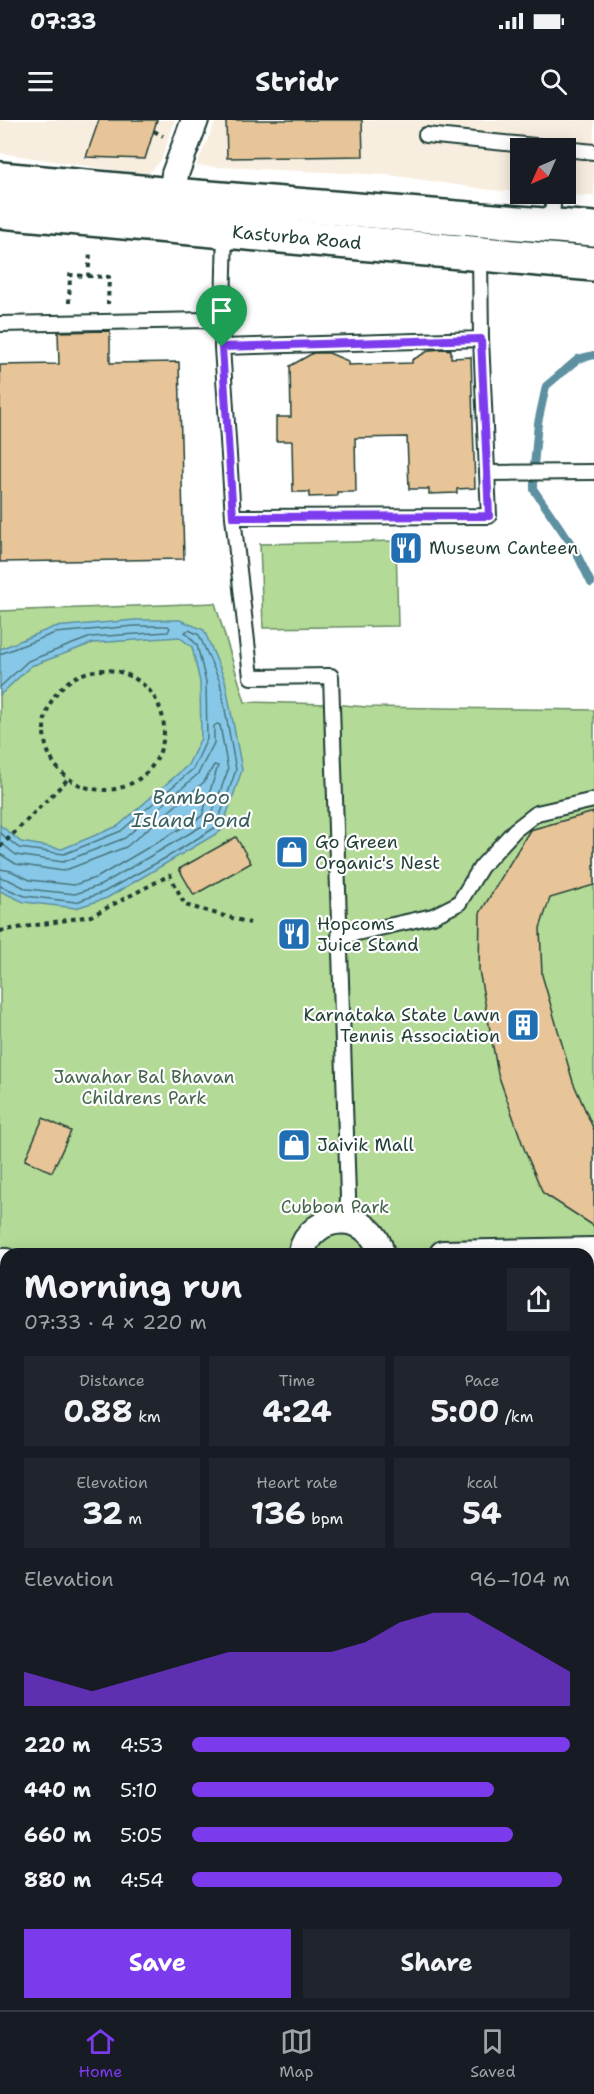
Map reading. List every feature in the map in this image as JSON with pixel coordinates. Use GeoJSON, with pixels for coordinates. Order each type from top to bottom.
{"type":"FeatureCollection","features":[{"type":"Feature","properties":{"kind":"main road","name":"Kasturba Road"},"geometry":{"type":"LineString","coordinates":[[0,179],[594,230]]}},
{"type":"Feature","properties":{"kind":"main road","name":"Kasturba Road"},"geometry":{"type":"LineString","coordinates":[[0,211],[594,264]]}},
{"type":"Feature","properties":{"kind":"street"},"geometry":{"type":"LineString","coordinates":[[172,195],[175,174],[195,120]]}},
{"type":"Feature","properties":{"kind":"street"},"geometry":{"type":"LineString","coordinates":[[302,1248],[312,1231],[326,1223],[347,1220],[358,1223],[371,1233],[380,1248]]}},
{"type":"Feature","properties":{"kind":"lane"},"geometry":{"type":"LineString","coordinates":[[426,135],[510,143]]}},
{"type":"Feature","properties":{"kind":"lane"},"geometry":{"type":"LineString","coordinates":[[576,150],[594,152]]}},
{"type":"Feature","properties":{"kind":"lane"},"geometry":{"type":"LineString","coordinates":[[551,226],[553,204]]}},
{"type":"Feature","properties":{"kind":"lane"},"geometry":{"type":"LineString","coordinates":[[225,232],[222,347],[233,517],[251,677],[330,676],[347,1220]]}},
{"type":"Feature","properties":{"kind":"lane"},"geometry":{"type":"LineString","coordinates":[[233,517],[489,516],[481,339],[480,254]]}},
{"type":"Feature","properties":{"kind":"lane"},"geometry":{"type":"LineString","coordinates":[[0,324],[206,320],[222,322]]}},
{"type":"Feature","properties":{"kind":"lane"},"geometry":{"type":"LineString","coordinates":[[222,347],[481,339]]}},
{"type":"Feature","properties":{"kind":"lane"},"geometry":{"type":"LineString","coordinates":[[488,473],[594,472]]}},
{"type":"Feature","properties":{"kind":"lane"},"geometry":{"type":"LineString","coordinates":[[339,937],[433,916],[459,903],[482,867],[514,830],[537,813],[594,800]]}},
{"type":"Feature","properties":{"kind":"path"},"geometry":{"type":"LineString","coordinates":[[88,276],[90,254]]}},
{"type":"Feature","properties":{"kind":"path"},"geometry":{"type":"LineString","coordinates":[[68,323],[70,275],[109,277],[107,322]]}},
{"type":"Feature","properties":{"kind":"path"},"geometry":{"type":"LineString","coordinates":[[107,670],[135,679],[155,699],[161,713],[164,728],[157,758],[135,781],[121,787],[105,790],[89,788],[69,778],[51,759],[45,744],[46,712],[53,697],[77,676],[93,671],[107,670]]}},
{"type":"Feature","properties":{"kind":"path"},"geometry":{"type":"LineString","coordinates":[[0,847],[69,778]]}},
{"type":"Feature","properties":{"kind":"path"},"geometry":{"type":"LineString","coordinates":[[0,931],[91,916],[170,875],[185,905],[250,923]]}},
{"type":"Feature","properties":{"kind":"shaded area"},"geometry":{"type":"Polygon","coordinates":[[[0,120],[175,120],[161,161],[147,175],[0,153],[0,120]]]}},
{"type":"Feature","properties":{"kind":"shaded area"},"geometry":{"type":"Polygon","coordinates":[[[216,120],[594,120],[594,196],[576,195],[576,138],[510,138],[510,191],[389,175],[196,166],[216,120]]]}},
{"type":"Feature","properties":{"kind":"green space"},"geometry":{"type":"Polygon","coordinates":[[[396,541],[398,626],[263,628],[260,544],[396,541]]]}},
{"type":"Feature","properties":{"kind":"green space"},"geometry":{"type":"Polygon","coordinates":[[[215,603],[245,702],[367,707],[594,710],[594,1248],[0,1248],[0,611],[215,603]]]}},
{"type":"Feature","properties":{"kind":"water","name":"Bamboo Island Pond"},"geometry":{"type":"Polygon","coordinates":[[[135,620],[180,620],[204,630],[225,680],[242,770],[221,831],[107,898],[76,908],[24,902],[0,891],[0,825],[21,842],[62,849],[118,826],[188,765],[201,738],[200,682],[192,647],[179,637],[93,643],[31,666],[0,695],[0,649],[54,627],[135,620]]]}},
{"type":"Feature","properties":{"kind":"building"},"geometry":{"type":"Polygon","coordinates":[[[99,120],[157,120],[145,159],[86,157],[99,120]]]}},
{"type":"Feature","properties":{"kind":"building"},"geometry":{"type":"Polygon","coordinates":[[[226,120],[362,120],[363,156],[227,158],[226,120]]]}},
{"type":"Feature","properties":{"kind":"building"},"geometry":{"type":"Polygon","coordinates":[[[110,331],[110,363],[179,362],[184,559],[0,562],[0,365],[59,364],[58,332],[110,331]]]}},
{"type":"Feature","properties":{"kind":"building"},"geometry":{"type":"Polygon","coordinates":[[[430,350],[451,350],[451,358],[471,357],[475,488],[457,489],[457,493],[429,494],[429,489],[409,489],[407,437],[355,438],[356,492],[337,492],[337,496],[309,497],[309,492],[293,492],[292,441],[276,441],[276,417],[291,417],[290,366],[313,353],[329,353],[348,361],[348,365],[412,363],[412,360],[430,350]]]}},
{"type":"Feature","properties":{"kind":"building","name":"Karnataka State Lawn Tennis Association"},"geometry":{"type":"Polygon","coordinates":[[[594,812],[594,885],[550,898],[540,928],[542,975],[573,1082],[594,1130],[594,1226],[543,1193],[525,1151],[498,1074],[479,970],[480,913],[530,830],[594,812]]]}},
{"type":"Feature","properties":{"kind":"building"},"geometry":{"type":"Polygon","coordinates":[[[236,837],[251,863],[194,895],[179,869],[236,837]]]}},
{"type":"Feature","properties":{"kind":"building"},"geometry":{"type":"Polygon","coordinates":[[[43,1118],[71,1131],[52,1172],[25,1160],[43,1118]]]}},
{"type":"Feature","properties":{"kind":"waterway"},"geometry":{"type":"LineString","coordinates":[[591,583],[574,548],[534,490],[534,466],[538,423],[546,386],[578,359],[594,355]]}},
{"type":"Feature","properties":{"kind":"place","name":"Museum Canteen"},"geometry":{"type":"Point","coordinates":[406,548]}},
{"type":"Feature","properties":{"kind":"place","name":"Go Green Organic's Nest"},"geometry":{"type":"Point","coordinates":[292,852]}},
{"type":"Feature","properties":{"kind":"place","name":"Hopcoms Juice Stand"},"geometry":{"type":"Point","coordinates":[294,934]}},
{"type":"Feature","properties":{"kind":"place","name":"Karnataka State Lawn Tennis Association"},"geometry":{"type":"Point","coordinates":[523,1025]}},
{"type":"Feature","properties":{"kind":"place","name":"Jaivik Mall"},"geometry":{"type":"Point","coordinates":[294,1145]}},
{"type":"Feature","properties":{"kind":"route"},"geometry":{"type":"LineString","coordinates":[[481,339],[489,516],[233,517],[222,347],[481,339]]}},
{"type":"Feature","properties":{"kind":"park label","name":"Jawahar Bal Bhavan Childrens Park"},"geometry":{"type":"Point","coordinates":[144,1087]}},
{"type":"Feature","properties":{"kind":"park label","name":"Cubbon Park"},"geometry":{"type":"Point","coordinates":[335,1207]}}]}
